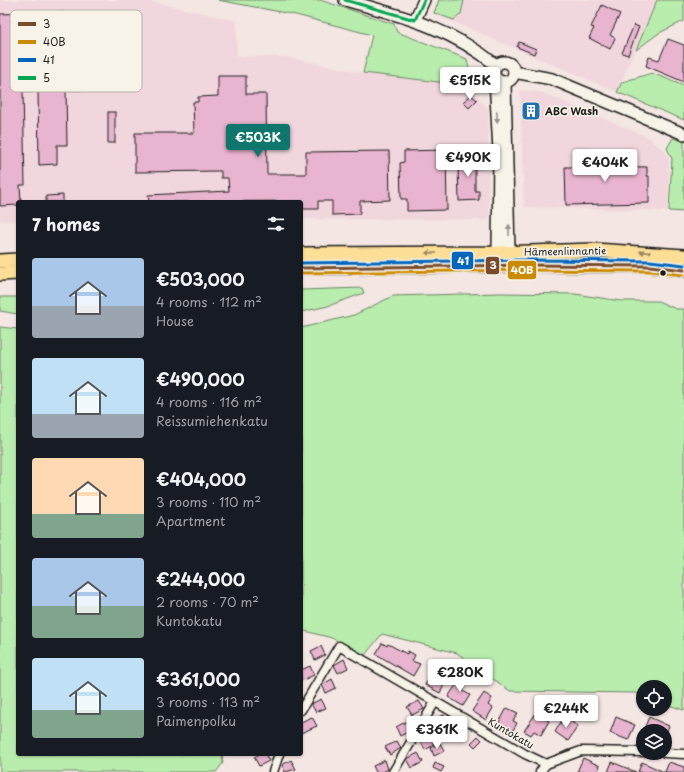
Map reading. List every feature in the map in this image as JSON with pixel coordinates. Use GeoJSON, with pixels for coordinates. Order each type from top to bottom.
{"type":"FeatureCollection","features":[{"type":"Feature","properties":{"kind":"main road","name":"Hämeenlinnantie"},"geometry":{"type":"LineString","coordinates":[[303,254],[504,253],[595,250],[684,256]]}},
{"type":"Feature","properties":{"kind":"main road"},"geometry":{"type":"LineString","coordinates":[[0,261],[16,260]]}},
{"type":"Feature","properties":{"kind":"main road","name":"Hämeenlinnantie"},"geometry":{"type":"LineString","coordinates":[[303,268],[526,265],[642,266],[684,270]]}},
{"type":"Feature","properties":{"kind":"main road"},"geometry":{"type":"LineString","coordinates":[[0,274],[16,273]]}},
{"type":"Feature","properties":{"kind":"street"},"geometry":{"type":"LineString","coordinates":[[344,0],[415,20],[453,36],[496,65]]}},
{"type":"Feature","properties":{"kind":"street"},"geometry":{"type":"LineString","coordinates":[[415,20],[424,0]]}},
{"type":"Feature","properties":{"kind":"street"},"geometry":{"type":"LineString","coordinates":[[500,80],[511,79],[514,72],[512,66],[506,62],[496,65],[493,71],[500,80],[504,253],[499,262],[502,266]]}},
{"type":"Feature","properties":{"kind":"street"},"geometry":{"type":"LineString","coordinates":[[514,72],[552,79],[684,134]]}},
{"type":"Feature","properties":{"kind":"street","name":"Kuntokatu"},"geometry":{"type":"LineString","coordinates":[[303,707],[339,646],[525,754],[546,764]]}},
{"type":"Feature","properties":{"kind":"street"},"geometry":{"type":"LineString","coordinates":[[393,772],[436,702]]}},
{"type":"Feature","properties":{"kind":"street"},"geometry":{"type":"LineString","coordinates":[[540,772],[546,764],[581,750],[636,752]]}},
{"type":"Feature","properties":{"kind":"street"},"geometry":{"type":"LineString","coordinates":[[672,753],[684,754]]}},
{"type":"Feature","properties":{"kind":"street"},"geometry":{"type":"LineString","coordinates":[[272,772],[278,756]]}},
{"type":"Feature","properties":{"kind":"shaded area"},"geometry":{"type":"Polygon","coordinates":[[[0,0],[145,0],[237,21],[237,56],[286,57],[363,73],[469,86],[488,109],[489,220],[303,219],[303,200],[16,200],[16,221],[0,221],[0,0]]]}},
{"type":"Feature","properties":{"kind":"shaded area"},"geometry":{"type":"Polygon","coordinates":[[[438,0],[657,0],[617,92],[432,13],[438,0]]]}},
{"type":"Feature","properties":{"kind":"shaded area"},"geometry":{"type":"Polygon","coordinates":[[[520,90],[541,92],[650,138],[653,143],[664,149],[669,160],[668,211],[524,207],[520,90]]]}},
{"type":"Feature","properties":{"kind":"green space"},"geometry":{"type":"Polygon","coordinates":[[[218,0],[320,0],[394,24],[397,32],[467,59],[470,74],[464,85],[363,73],[372,35],[296,15],[218,0]]]}},
{"type":"Feature","properties":{"kind":"green space"},"geometry":{"type":"Polygon","coordinates":[[[439,0],[464,0],[461,14],[454,20],[434,13],[439,0]]]}},
{"type":"Feature","properties":{"kind":"green space"},"geometry":{"type":"Polygon","coordinates":[[[657,0],[684,0],[684,21],[659,33],[636,50],[657,0]]]}},
{"type":"Feature","properties":{"kind":"green space"},"geometry":{"type":"Polygon","coordinates":[[[652,73],[684,86],[684,120],[617,92],[622,82],[652,73]]]}},
{"type":"Feature","properties":{"kind":"green space"},"geometry":{"type":"Polygon","coordinates":[[[673,138],[684,142],[684,212],[669,211],[672,159],[667,148],[673,138]]]}},
{"type":"Feature","properties":{"kind":"green space"},"geometry":{"type":"Polygon","coordinates":[[[362,288],[364,293],[328,306],[303,312],[303,290],[362,288]]]}},
{"type":"Feature","properties":{"kind":"green space"},"geometry":{"type":"Polygon","coordinates":[[[499,293],[575,294],[621,301],[658,301],[676,309],[684,309],[684,710],[672,706],[672,680],[636,680],[636,693],[510,691],[457,653],[382,634],[364,656],[332,638],[303,631],[303,328],[354,315],[393,296],[499,293]]]}},
{"type":"Feature","properties":{"kind":"green space"},"geometry":{"type":"Polygon","coordinates":[[[0,297],[16,297],[16,314],[0,311],[0,297]]]}},
{"type":"Feature","properties":{"kind":"green space"},"geometry":{"type":"Polygon","coordinates":[[[0,327],[16,329],[16,756],[222,756],[223,763],[216,772],[0,772],[0,327]]]}},
{"type":"Feature","properties":{"kind":"building"},"geometry":{"type":"Polygon","coordinates":[[[602,5],[620,14],[610,35],[615,38],[610,49],[589,38],[594,28],[591,27],[602,5]]]}},
{"type":"Feature","properties":{"kind":"building"},"geometry":{"type":"Polygon","coordinates":[[[0,14],[10,14],[10,92],[23,92],[25,185],[20,185],[21,200],[16,200],[16,205],[0,206],[0,14]]]}},
{"type":"Feature","properties":{"kind":"building"},"geometry":{"type":"Polygon","coordinates":[[[634,25],[639,27],[628,55],[622,53],[634,25]]]}},
{"type":"Feature","properties":{"kind":"building"},"geometry":{"type":"Polygon","coordinates":[[[668,39],[684,45],[684,82],[646,66],[649,57],[659,60],[668,39]]]}},
{"type":"Feature","properties":{"kind":"building"},"geometry":{"type":"Polygon","coordinates":[[[519,42],[536,49],[534,54],[517,47],[519,42]]]}},
{"type":"Feature","properties":{"kind":"building"},"geometry":{"type":"Polygon","coordinates":[[[218,76],[246,76],[246,94],[266,94],[267,174],[306,174],[306,152],[389,151],[390,200],[360,201],[360,214],[332,215],[332,201],[318,201],[318,209],[303,209],[303,200],[149,200],[148,195],[229,191],[228,178],[221,178],[221,171],[135,172],[135,133],[194,133],[193,102],[198,102],[198,97],[218,96],[218,76]]]}},
{"type":"Feature","properties":{"kind":"building"},"geometry":{"type":"Polygon","coordinates":[[[38,92],[66,92],[67,145],[57,145],[57,164],[39,165],[38,92]]]}},
{"type":"Feature","properties":{"kind":"building"},"geometry":{"type":"Polygon","coordinates":[[[471,95],[477,100],[469,108],[463,102],[471,95]]]}},
{"type":"Feature","properties":{"kind":"building","name":"ABC Wash"},"geometry":{"type":"Polygon","coordinates":[[[527,105],[535,105],[536,118],[527,118],[527,105]]]}},
{"type":"Feature","properties":{"kind":"building"},"geometry":{"type":"Polygon","coordinates":[[[108,112],[115,112],[115,143],[108,143],[108,112]]]}},
{"type":"Feature","properties":{"kind":"building"},"geometry":{"type":"Polygon","coordinates":[[[463,149],[468,151],[471,158],[479,158],[479,168],[475,168],[475,191],[479,191],[479,200],[459,201],[458,167],[470,167],[459,156],[460,151],[463,149]]]}},
{"type":"Feature","properties":{"kind":"building"},"geometry":{"type":"Polygon","coordinates":[[[573,149],[589,149],[590,166],[647,167],[647,176],[649,176],[649,203],[566,205],[565,167],[575,167],[573,149]]]}},
{"type":"Feature","properties":{"kind":"building"},"geometry":{"type":"Polygon","coordinates":[[[446,150],[447,210],[407,211],[407,199],[401,199],[400,163],[404,162],[404,151],[446,150]]]}},
{"type":"Feature","properties":{"kind":"building"},"geometry":{"type":"Polygon","coordinates":[[[63,195],[63,200],[46,200],[46,196],[63,195]]]}},
{"type":"Feature","properties":{"kind":"building"},"geometry":{"type":"Polygon","coordinates":[[[382,643],[387,646],[388,644],[407,654],[408,651],[415,655],[412,661],[420,664],[413,676],[376,654],[382,643]]]}},
{"type":"Feature","properties":{"kind":"building"},"geometry":{"type":"Polygon","coordinates":[[[321,646],[325,655],[315,660],[311,651],[321,646]]]}},
{"type":"Feature","properties":{"kind":"building"},"geometry":{"type":"Polygon","coordinates":[[[344,659],[348,668],[338,673],[334,665],[344,659]]]}},
{"type":"Feature","properties":{"kind":"building"},"geometry":{"type":"Polygon","coordinates":[[[310,666],[314,675],[303,680],[303,669],[310,666]]]}},
{"type":"Feature","properties":{"kind":"building"},"geometry":{"type":"Polygon","coordinates":[[[435,668],[442,671],[439,677],[446,681],[440,693],[425,685],[435,668]]]}},
{"type":"Feature","properties":{"kind":"building"},"geometry":{"type":"Polygon","coordinates":[[[332,679],[336,688],[326,693],[322,685],[332,679]]]}},
{"type":"Feature","properties":{"kind":"building"},"geometry":{"type":"Polygon","coordinates":[[[460,679],[467,683],[463,691],[470,695],[463,706],[448,697],[460,679]]]}},
{"type":"Feature","properties":{"kind":"building"},"geometry":{"type":"Polygon","coordinates":[[[484,693],[492,698],[488,705],[493,708],[486,720],[472,711],[484,693]]]}},
{"type":"Feature","properties":{"kind":"building"},"geometry":{"type":"Polygon","coordinates":[[[321,699],[326,708],[316,712],[311,704],[321,699]]]}},
{"type":"Feature","properties":{"kind":"building"},"geometry":{"type":"Polygon","coordinates":[[[419,701],[424,709],[412,715],[407,707],[419,701]]]}},
{"type":"Feature","properties":{"kind":"building"},"geometry":{"type":"Polygon","coordinates":[[[507,708],[518,713],[513,721],[517,723],[511,734],[497,726],[507,708]]]}},
{"type":"Feature","properties":{"kind":"building"},"geometry":{"type":"Polygon","coordinates":[[[536,713],[549,721],[541,735],[534,731],[531,735],[524,731],[536,713]]]}},
{"type":"Feature","properties":{"kind":"building"},"geometry":{"type":"Polygon","coordinates":[[[444,715],[448,723],[435,729],[431,721],[444,715]]]}},
{"type":"Feature","properties":{"kind":"building"},"geometry":{"type":"Polygon","coordinates":[[[312,717],[317,726],[303,732],[303,721],[312,717]]]}},
{"type":"Feature","properties":{"kind":"building"},"geometry":{"type":"Polygon","coordinates":[[[564,717],[578,726],[568,741],[555,732],[564,717]]]}},
{"type":"Feature","properties":{"kind":"building"},"geometry":{"type":"Polygon","coordinates":[[[616,717],[635,725],[628,740],[610,733],[616,717]]]}},
{"type":"Feature","properties":{"kind":"building"},"geometry":{"type":"Polygon","coordinates":[[[649,717],[665,724],[646,724],[649,717]]]}},
{"type":"Feature","properties":{"kind":"building"},"geometry":{"type":"Polygon","coordinates":[[[407,721],[412,730],[400,736],[396,727],[407,721]]]}},
{"type":"Feature","properties":{"kind":"building"},"geometry":{"type":"Polygon","coordinates":[[[430,736],[434,745],[425,750],[420,740],[430,736]]]}},
{"type":"Feature","properties":{"kind":"building"},"geometry":{"type":"Polygon","coordinates":[[[478,736],[482,740],[475,747],[471,743],[478,736]]]}},
{"type":"Feature","properties":{"kind":"building"},"geometry":{"type":"Polygon","coordinates":[[[397,741],[401,748],[390,755],[385,747],[397,741]]]}},
{"type":"Feature","properties":{"kind":"building"},"geometry":{"type":"Polygon","coordinates":[[[440,743],[444,751],[434,756],[431,748],[440,743]]]}},
{"type":"Feature","properties":{"kind":"building"},"geometry":{"type":"Polygon","coordinates":[[[418,753],[423,762],[412,768],[407,759],[418,753]]]}},
{"type":"Feature","properties":{"kind":"building"},"geometry":{"type":"Polygon","coordinates":[[[266,756],[269,761],[259,766],[254,757],[266,756]]]}},
{"type":"Feature","properties":{"kind":"building"},"geometry":{"type":"Polygon","coordinates":[[[583,758],[600,766],[597,772],[577,772],[583,758]]]}},
{"type":"Feature","properties":{"kind":"building"},"geometry":{"type":"Polygon","coordinates":[[[291,760],[296,769],[285,772],[282,765],[291,760]]]}},
{"type":"Feature","properties":{"kind":"building"},"geometry":{"type":"Polygon","coordinates":[[[385,760],[388,769],[383,772],[376,772],[373,766],[385,760]]]}},
{"type":"Feature","properties":{"kind":"building"},"geometry":{"type":"Polygon","coordinates":[[[612,762],[636,772],[608,772],[612,762]]]}},
{"type":"Feature","properties":{"kind":"building"},"geometry":{"type":"Polygon","coordinates":[[[642,762],[664,772],[638,772],[642,762]]]}},
{"type":"Feature","properties":{"kind":"building"},"geometry":{"type":"Polygon","coordinates":[[[669,762],[684,767],[684,772],[665,772],[669,762]]]}},
{"type":"Feature","properties":{"kind":"building"},"geometry":{"type":"Polygon","coordinates":[[[435,763],[444,767],[441,772],[433,768],[435,763]]]}},
{"type":"Feature","properties":{"kind":"transit line","name":"5"},"geometry":{"type":"LineString","coordinates":[[345,0],[415,20],[424,0]]}},
{"type":"Feature","properties":{"kind":"transit line","name":"41"},"geometry":{"type":"LineString","coordinates":[[303,263],[526,260],[650,261],[684,265]]}},
{"type":"Feature","properties":{"kind":"transit line","name":"3"},"geometry":{"type":"LineString","coordinates":[[303,268],[526,265],[650,266],[684,270]]}},
{"type":"Feature","properties":{"kind":"transit line","name":"40B"},"geometry":{"type":"LineString","coordinates":[[303,273],[526,270],[650,271],[683,275]]}},
{"type":"Feature","properties":{"kind":"place","name":"ABC Wash"},"geometry":{"type":"Point","coordinates":[531,111]}}]}
